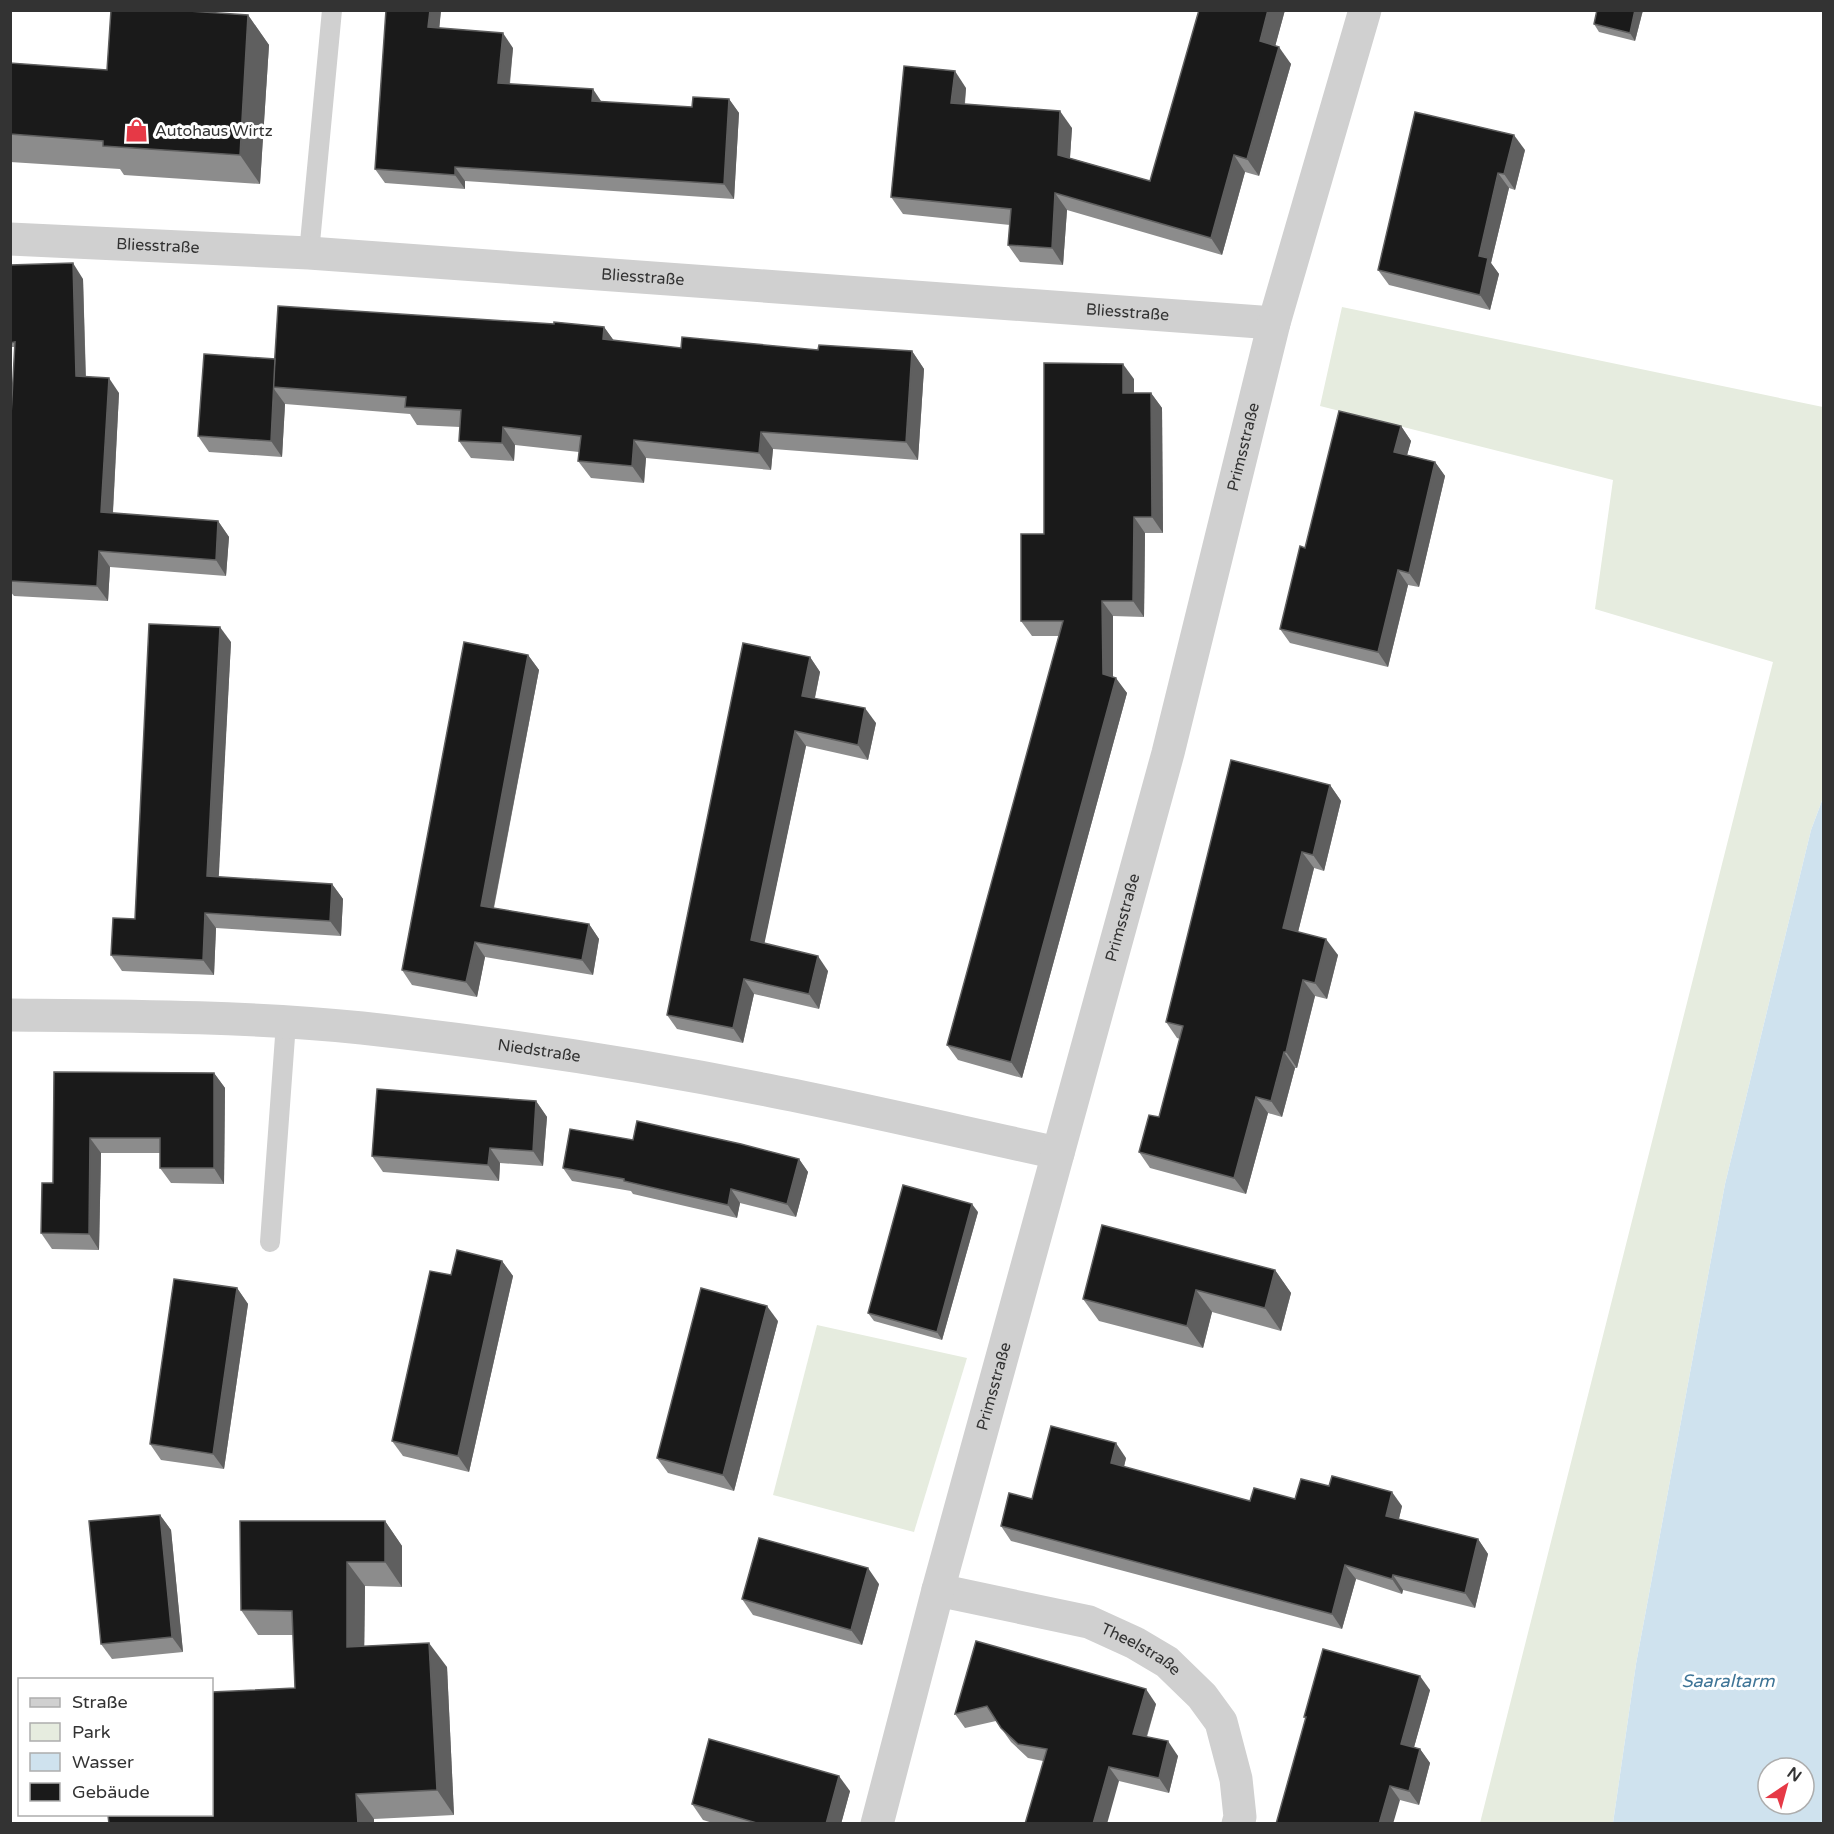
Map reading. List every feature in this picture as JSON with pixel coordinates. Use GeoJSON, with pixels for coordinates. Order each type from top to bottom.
{"type":"FeatureCollection","features":[{"type":"Feature","properties":{"kind":"street","name":"Primsstraße"},"geometry":{"type":"LineString","coordinates":[[877,1824],[938,1590],[1165,764],[1275,323],[1365,10]]}},
{"type":"Feature","properties":{"kind":"street","name":"Bliesstraße"},"geometry":{"type":"LineString","coordinates":[[10,239],[309,253],[1275,323]]}},
{"type":"Feature","properties":{"kind":"street","name":"Niedstraße"},"geometry":{"type":"LineString","coordinates":[[10,1014],[196,1017],[371,1029],[501,1046],[766,1089],[1058,1153]]}},
{"type":"Feature","properties":{"kind":"street","name":"Theelstraße"},"geometry":{"type":"LineString","coordinates":[[938,1590],[1089,1622],[1135,1643],[1167,1662],[1202,1696],[1221,1722],[1236,1779],[1240,1817],[1238,1824]]}},
{"type":"Feature","properties":{"kind":"lane"},"geometry":{"type":"LineString","coordinates":[[309,253],[332,10]]}},
{"type":"Feature","properties":{"kind":"lane"},"geometry":{"type":"LineString","coordinates":[[270,1242],[286,1023]]}},
{"type":"Feature","properties":{"kind":"green space"},"geometry":{"type":"Polygon","coordinates":[[[1342,307],[1823,407],[1823,798],[1811,830],[1725,1184],[1636,1664],[1613,1823],[1480,1823],[1773,662],[1595,609],[1613,480],[1320,406],[1342,307]]]}},
{"type":"Feature","properties":{"kind":"green space"},"geometry":{"type":"Polygon","coordinates":[[[817,1325],[967,1358],[914,1532],[773,1495],[817,1325]]]}},
{"type":"Feature","properties":{"kind":"water","name":"Saaraltarm"},"geometry":{"type":"Polygon","coordinates":[[[1823,798],[1823,1823],[1613,1823],[1636,1664],[1725,1184],[1811,830],[1823,798]]]}},
{"type":"Feature","properties":{"kind":"building","name":"Autohaus Wirtz"},"geometry":{"type":"Polygon","coordinates":[[[111,10],[174,10],[248,15],[240,155],[103,146],[103,141],[10,134],[10,63],[107,70],[111,10]]]}},
{"type":"Feature","properties":{"kind":"building"},"geometry":{"type":"Polygon","coordinates":[[[386,10],[430,10],[428,27],[503,33],[498,83],[593,89],[592,101],[692,107],[693,97],[729,99],[724,184],[455,167],[455,175],[375,169],[386,10]]]}},
{"type":"Feature","properties":{"kind":"building"},"geometry":{"type":"Polygon","coordinates":[[[1199,10],[1268,10],[1260,41],[1279,47],[1247,159],[1234,155],[1211,238],[1055,193],[1052,248],[1008,245],[1011,209],[891,197],[904,66],[955,71],[951,103],[1060,111],[1058,155],[1150,181],[1199,10]]]}},
{"type":"Feature","properties":{"kind":"building"},"geometry":{"type":"Polygon","coordinates":[[[1597,10],[1635,10],[1630,33],[1594,24],[1597,10]]]}},
{"type":"Feature","properties":{"kind":"building"},"geometry":{"type":"Polygon","coordinates":[[[1415,112],[1514,135],[1504,174],[1498,173],[1479,256],[1488,258],[1480,295],[1378,270],[1415,112]]]}},
{"type":"Feature","properties":{"kind":"building"},"geometry":{"type":"Polygon","coordinates":[[[73,263],[76,376],[109,378],[101,512],[218,521],[216,560],[99,551],[97,586],[10,581],[10,434],[15,342],[10,343],[10,265],[73,263]]]}},
{"type":"Feature","properties":{"kind":"building"},"geometry":{"type":"Polygon","coordinates":[[[278,306],[604,327],[603,339],[681,348],[682,337],[818,350],[819,345],[912,351],[906,442],[761,432],[759,453],[634,440],[632,466],[578,461],[581,436],[503,427],[502,443],[459,441],[461,410],[405,407],[406,397],[273,387],[278,306]]]}},
{"type":"Feature","properties":{"kind":"building"},"geometry":{"type":"Polygon","coordinates":[[[204,354],[275,359],[271,441],[198,436],[204,354]]]}},
{"type":"Feature","properties":{"kind":"building"},"geometry":{"type":"Polygon","coordinates":[[[1044,363],[1123,364],[1123,393],[1151,393],[1152,517],[1134,517],[1133,601],[1102,601],[1103,674],[1116,678],[1011,1062],[947,1045],[1063,621],[1021,621],[1021,534],[1044,534],[1044,363]]]}},
{"type":"Feature","properties":{"kind":"building"},"geometry":{"type":"Polygon","coordinates":[[[1339,411],[1401,426],[1394,452],[1435,462],[1409,573],[1398,570],[1378,652],[1280,629],[1300,546],[1305,548],[1339,411]]]}},
{"type":"Feature","properties":{"kind":"building"},"geometry":{"type":"Polygon","coordinates":[[[149,624],[220,627],[207,876],[332,884],[330,921],[205,913],[203,960],[111,955],[113,918],[135,919],[149,624]]]}},
{"type":"Feature","properties":{"kind":"building"},"geometry":{"type":"Polygon","coordinates":[[[464,642],[528,655],[481,906],[589,924],[582,960],[475,942],[466,982],[402,970],[464,642]]]}},
{"type":"Feature","properties":{"kind":"building"},"geometry":{"type":"Polygon","coordinates":[[[743,643],[810,657],[802,696],[865,708],[858,745],[795,731],[751,940],[818,956],[809,994],[744,979],[733,1028],[667,1015],[743,643]]]}},
{"type":"Feature","properties":{"kind":"building"},"geometry":{"type":"Polygon","coordinates":[[[1231,760],[1330,785],[1313,855],[1302,852],[1283,928],[1326,939],[1315,983],[1303,980],[1286,1052],[1284,1052],[1271,1101],[1256,1097],[1234,1178],[1139,1152],[1149,1115],[1159,1117],[1183,1026],[1166,1022],[1231,760]]]}},
{"type":"Feature","properties":{"kind":"building"},"geometry":{"type":"Polygon","coordinates":[[[54,1072],[214,1073],[214,1168],[160,1168],[160,1138],[90,1138],[89,1234],[41,1233],[42,1183],[53,1183],[54,1072]]]}},
{"type":"Feature","properties":{"kind":"building"},"geometry":{"type":"Polygon","coordinates":[[[377,1089],[536,1101],[533,1151],[490,1148],[488,1165],[372,1156],[377,1089]]]}},
{"type":"Feature","properties":{"kind":"building"},"geometry":{"type":"Polygon","coordinates":[[[637,1121],[799,1159],[787,1204],[731,1189],[728,1205],[624,1181],[624,1179],[563,1168],[570,1129],[633,1140],[637,1121]]]}},
{"type":"Feature","properties":{"kind":"building"},"geometry":{"type":"Polygon","coordinates":[[[903,1185],[972,1204],[937,1332],[868,1313],[903,1185]]]}},
{"type":"Feature","properties":{"kind":"building"},"geometry":{"type":"Polygon","coordinates":[[[1102,1225],[1275,1270],[1265,1308],[1196,1290],[1187,1326],[1083,1299],[1102,1225]]]}},
{"type":"Feature","properties":{"kind":"building"},"geometry":{"type":"Polygon","coordinates":[[[457,1250],[502,1261],[458,1456],[392,1441],[430,1271],[451,1275],[457,1250]]]}},
{"type":"Feature","properties":{"kind":"building"},"geometry":{"type":"Polygon","coordinates":[[[174,1279],[237,1288],[213,1454],[150,1444],[174,1279]]]}},
{"type":"Feature","properties":{"kind":"building"},"geometry":{"type":"Polygon","coordinates":[[[701,1288],[767,1306],[723,1475],[657,1458],[701,1288]]]}},
{"type":"Feature","properties":{"kind":"building"},"geometry":{"type":"Polygon","coordinates":[[[1051,1426],[1116,1443],[1111,1463],[1250,1501],[1254,1488],[1295,1499],[1301,1479],[1329,1486],[1332,1476],[1392,1492],[1386,1516],[1478,1539],[1465,1593],[1393,1575],[1392,1579],[1345,1565],[1332,1614],[1001,1526],[1009,1493],[1032,1499],[1051,1426]]]}},
{"type":"Feature","properties":{"kind":"building"},"geometry":{"type":"Polygon","coordinates":[[[160,1515],[172,1637],[101,1644],[89,1521],[160,1515]]]}},
{"type":"Feature","properties":{"kind":"building"},"geometry":{"type":"Polygon","coordinates":[[[240,1521],[385,1521],[385,1562],[347,1562],[347,1647],[429,1643],[437,1790],[356,1794],[358,1824],[109,1824],[108,1816],[213,1816],[213,1692],[295,1688],[292,1611],[241,1610],[240,1521]]]}},
{"type":"Feature","properties":{"kind":"building"},"geometry":{"type":"Polygon","coordinates":[[[759,1538],[868,1568],[851,1630],[742,1599],[759,1538]]]}},
{"type":"Feature","properties":{"kind":"building"},"geometry":{"type":"Polygon","coordinates":[[[976,1641],[1146,1689],[1133,1734],[1168,1741],[1159,1778],[1109,1767],[1093,1824],[1025,1824],[1047,1749],[1018,1744],[1001,1728],[987,1706],[955,1714],[976,1641]]]}},
{"type":"Feature","properties":{"kind":"building"},"geometry":{"type":"Polygon","coordinates":[[[1323,1649],[1420,1676],[1401,1744],[1420,1749],[1409,1791],[1390,1786],[1379,1824],[1276,1824],[1323,1649]]]}},
{"type":"Feature","properties":{"kind":"building"},"geometry":{"type":"Polygon","coordinates":[[[709,1739],[839,1776],[826,1824],[760,1824],[692,1804],[709,1739]]]}},
{"type":"Feature","properties":{"kind":"place","name":"Autohaus Wirtz"},"geometry":{"type":"Point","coordinates":[137,131]}}]}
